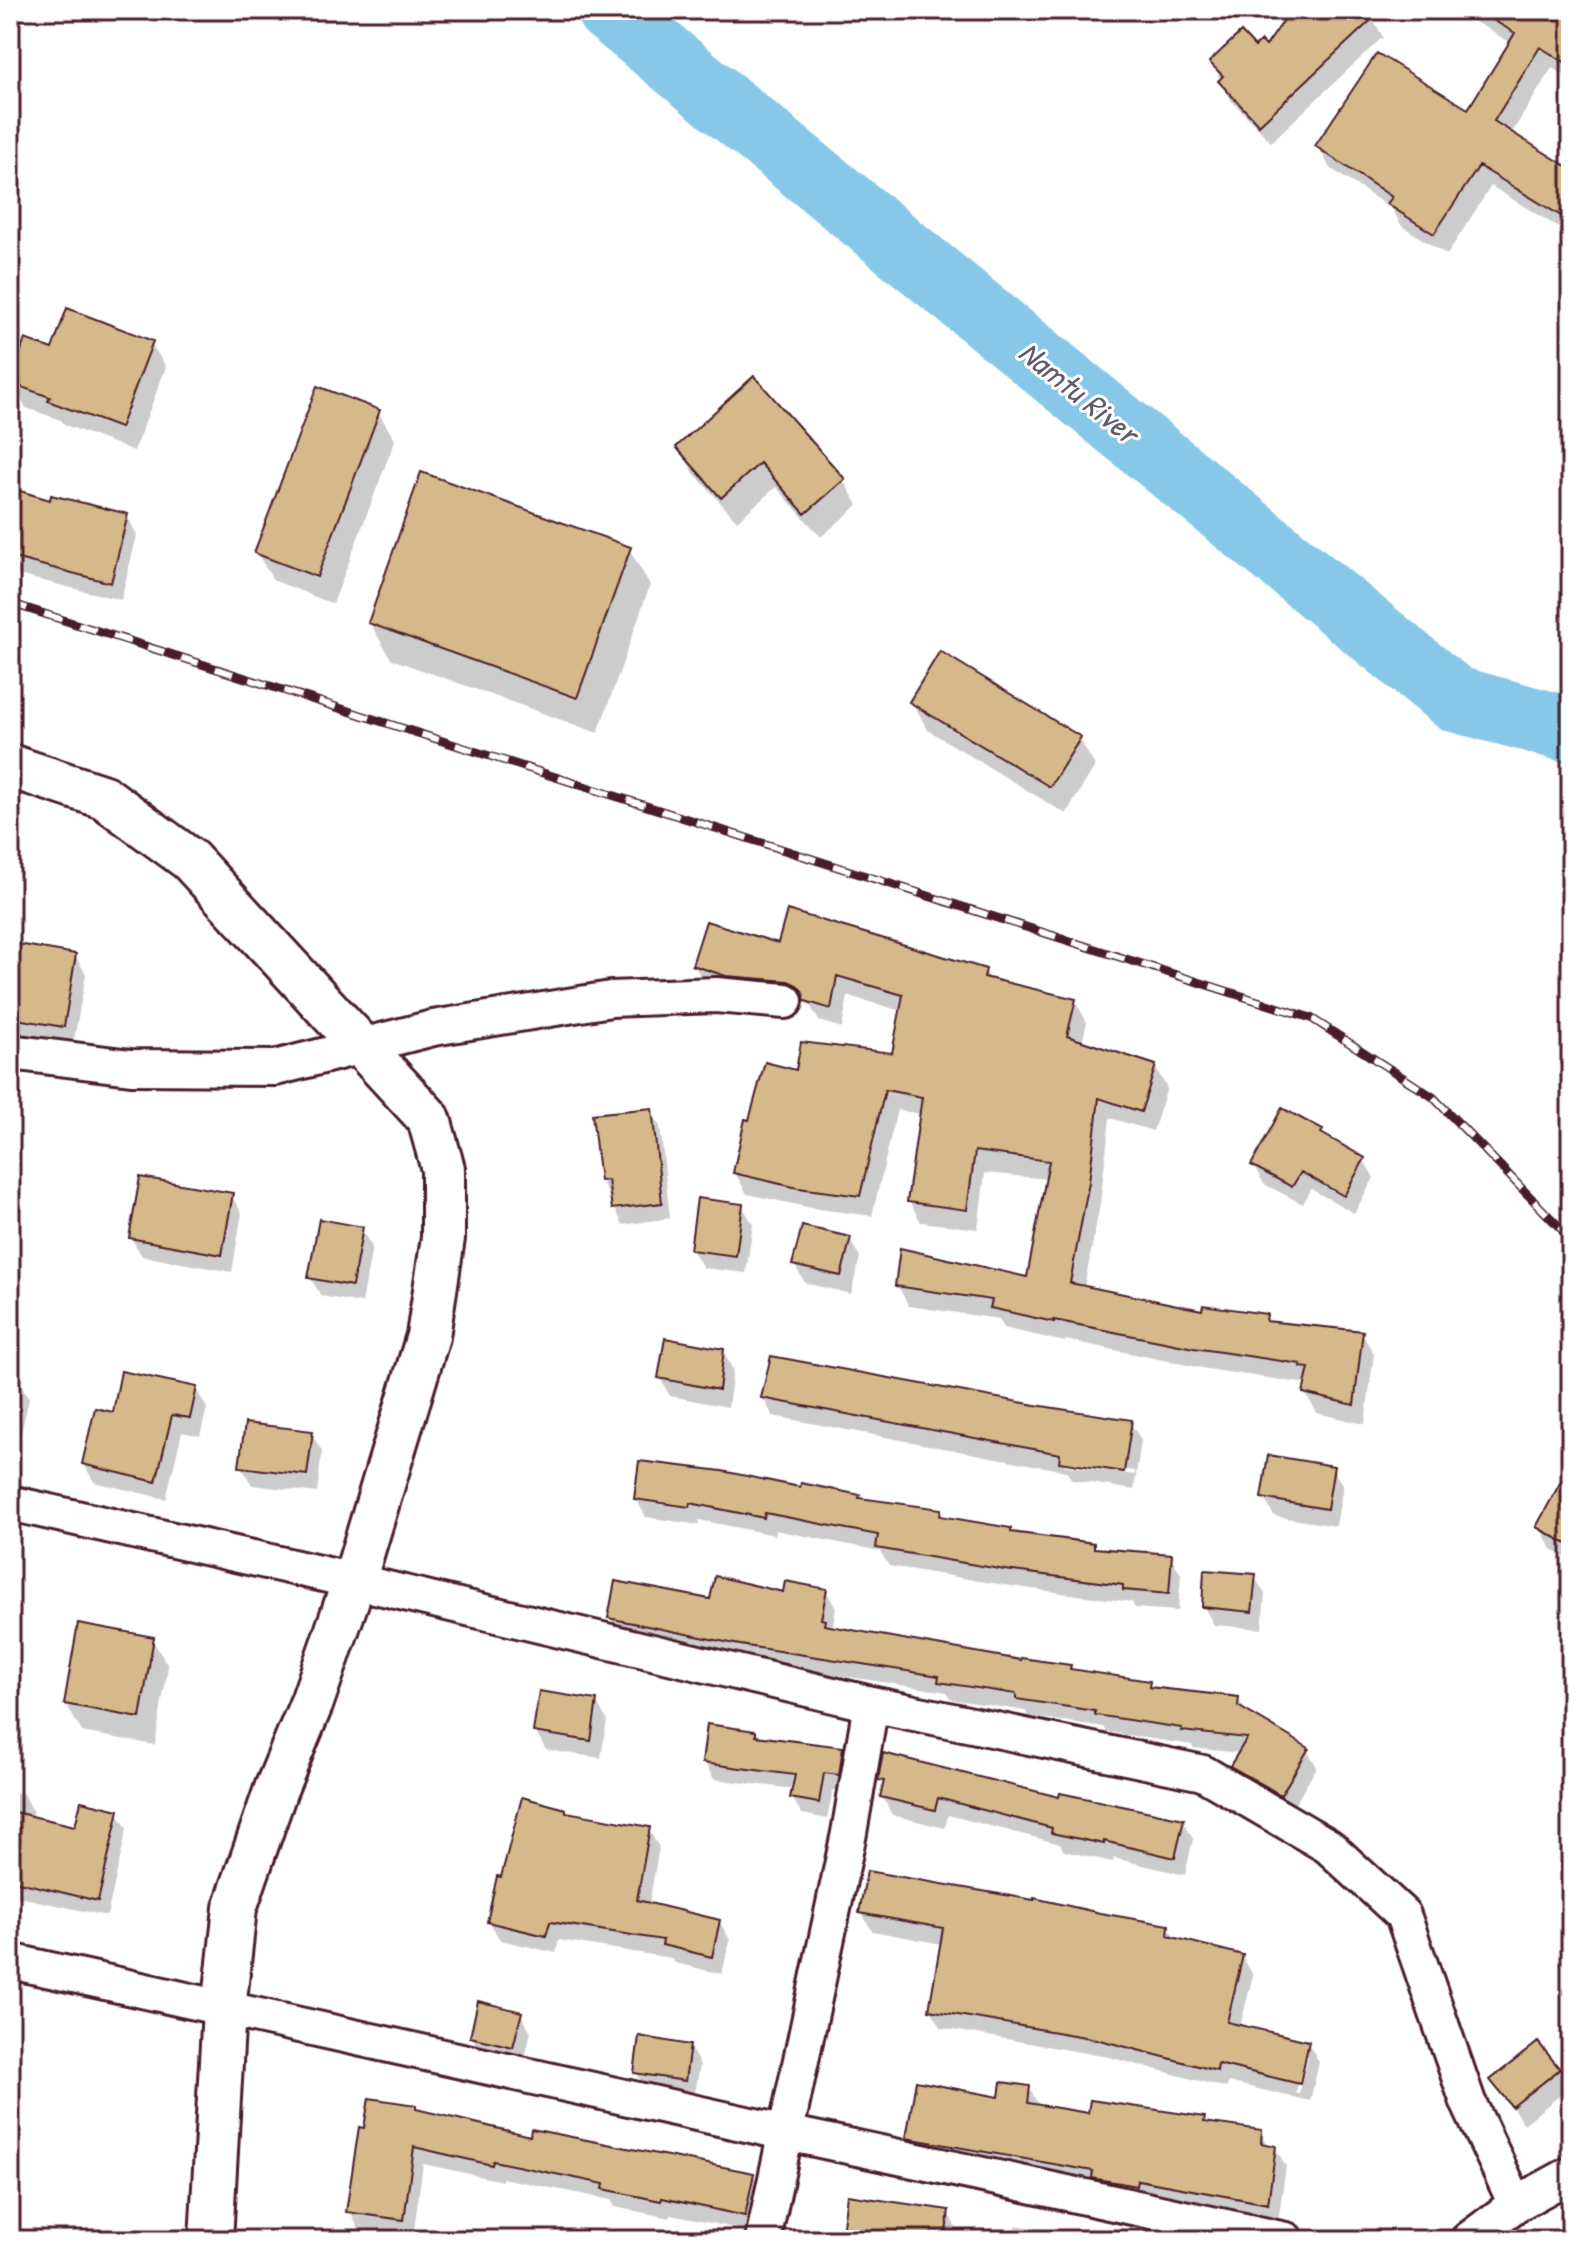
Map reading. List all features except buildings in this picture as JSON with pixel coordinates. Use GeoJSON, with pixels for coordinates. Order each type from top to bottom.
{"type":"FeatureCollection","features":[{"type":"Feature","properties":{"kind":"street"},"geometry":{"type":"LineString","coordinates":[[10,766],[104,797],[190,860],[429,1119],[443,1169],[443,1238],[428,1336],[354,1581],[235,1908],[224,2009],[211,2240]]}},
{"type":"Feature","properties":{"kind":"street"},"geometry":{"type":"LineString","coordinates":[[10,1052],[131,1067],[275,1068],[433,1028],[611,999],[716,995],[785,1001]]}},
{"type":"Feature","properties":{"kind":"street"},"geometry":{"type":"LineString","coordinates":[[10,1503],[871,1704],[1203,1773],[1328,1846],[1403,1915],[1468,2102],[1516,2204]]}},
{"type":"Feature","properties":{"kind":"street"},"geometry":{"type":"LineString","coordinates":[[763,2240],[849,1833],[871,1704]]}},
{"type":"Feature","properties":{"kind":"street"},"geometry":{"type":"LineString","coordinates":[[10,1961],[1286,2240]]}},
{"type":"Feature","properties":{"kind":"street"},"geometry":{"type":"LineString","coordinates":[[1468,2240],[1516,2204],[1571,2174]]}},
{"type":"Feature","properties":{"kind":"waterway","name":"Namtu River"},"geometry":{"type":"LineString","coordinates":[[609,10],[1455,699],[1571,730]]}},
{"type":"Feature","properties":{"kind":"railway"},"geometry":{"type":"LineString","coordinates":[[10,603],[1311,1018],[1433,1097],[1571,1239]]}}]}
